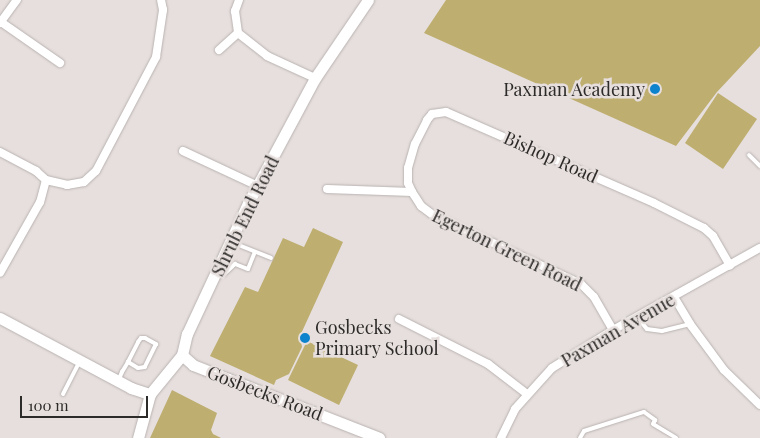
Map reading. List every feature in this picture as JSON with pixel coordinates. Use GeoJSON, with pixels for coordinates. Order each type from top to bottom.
{"type":"FeatureCollection","features":[{"type":"Feature","properties":{"kind":"main road","name":"Shrub End Road"},"geometry":{"type":"LineString","coordinates":[[138,438],[150,394],[182,355],[188,334],[258,186],[316,78],[368,0]]}},
{"type":"Feature","properties":{"kind":"main road"},"geometry":{"type":"LineString","coordinates":[[0,318],[131,388],[150,394]]}},
{"type":"Feature","properties":{"kind":"main road","name":"Gosbecks Road"},"geometry":{"type":"LineString","coordinates":[[182,355],[193,365],[379,438]]}},
{"type":"Feature","properties":{"kind":"street"},"geometry":{"type":"LineString","coordinates":[[17,0],[0,22],[60,63]]}},
{"type":"Feature","properties":{"kind":"street"},"geometry":{"type":"LineString","coordinates":[[0,152],[36,171],[46,180],[66,185],[84,182],[96,171],[156,57],[163,10],[161,0]]}},
{"type":"Feature","properties":{"kind":"street"},"geometry":{"type":"LineString","coordinates":[[238,0],[235,11],[238,34],[267,56],[316,78]]}},
{"type":"Feature","properties":{"kind":"street"},"geometry":{"type":"LineString","coordinates":[[219,50],[238,34]]}},
{"type":"Feature","properties":{"kind":"street","name":"Bishop Road"},"geometry":{"type":"LineString","coordinates":[[412,192],[408,183],[408,168],[415,144],[432,114],[446,112],[654,203],[704,228],[712,236],[730,265]]}},
{"type":"Feature","properties":{"kind":"street"},"geometry":{"type":"LineString","coordinates":[[183,151],[258,186]]}},
{"type":"Feature","properties":{"kind":"street"},"geometry":{"type":"LineString","coordinates":[[0,273],[40,202],[46,180]]}},
{"type":"Feature","properties":{"kind":"street"},"geometry":{"type":"LineString","coordinates":[[327,189],[412,192]]}},
{"type":"Feature","properties":{"kind":"street","name":"Egerton Green Road"},"geometry":{"type":"LineString","coordinates":[[412,192],[421,206],[432,216],[581,284],[594,297],[613,330]]}},
{"type":"Feature","properties":{"kind":"street","name":"Paxman Avenue"},"geometry":{"type":"LineString","coordinates":[[501,438],[515,409],[552,368],[613,330],[638,318],[760,248]]}},
{"type":"Feature","properties":{"kind":"street"},"geometry":{"type":"LineString","coordinates":[[674,297],[690,324],[724,370],[760,405]]}},
{"type":"Feature","properties":{"kind":"street"},"geometry":{"type":"LineString","coordinates":[[399,319],[488,364],[527,394]]}},
{"type":"Feature","properties":{"kind":"lane"},"geometry":{"type":"LineString","coordinates":[[749,155],[760,166]]}},
{"type":"Feature","properties":{"kind":"lane"},"geometry":{"type":"LineString","coordinates":[[232,242],[271,258]]}},
{"type":"Feature","properties":{"kind":"lane"},"geometry":{"type":"LineString","coordinates":[[216,274],[222,276],[235,264],[248,269],[255,252]]}},
{"type":"Feature","properties":{"kind":"lane"},"geometry":{"type":"LineString","coordinates":[[638,318],[647,329],[662,331],[690,324]]}},
{"type":"Feature","properties":{"kind":"lane"},"geometry":{"type":"LineString","coordinates":[[118,381],[128,362],[142,338],[156,344],[145,367],[138,368],[128,362]]}},
{"type":"Feature","properties":{"kind":"lane"},"geometry":{"type":"LineString","coordinates":[[63,394],[80,360]]}},
{"type":"Feature","properties":{"kind":"lane"},"geometry":{"type":"LineString","coordinates":[[580,438],[584,431],[644,412],[655,420],[652,424],[676,438]]}},
{"type":"Feature","properties":{"kind":"shaded area","name":"Paxman Academy"},"geometry":{"type":"Polygon","coordinates":[[[446,0],[760,0],[760,46],[717,92],[676,146],[424,33],[446,0]]]}},
{"type":"Feature","properties":{"kind":"shaded area"},"geometry":{"type":"Polygon","coordinates":[[[718,93],[757,119],[723,169],[685,143],[718,93]]]}},
{"type":"Feature","properties":{"kind":"shaded area"},"geometry":{"type":"Polygon","coordinates":[[[313,228],[343,242],[300,336],[302,347],[289,374],[276,380],[274,385],[210,356],[245,287],[258,292],[283,238],[304,247],[313,228]]]}},
{"type":"Feature","properties":{"kind":"shaded area"},"geometry":{"type":"Polygon","coordinates":[[[307,341],[358,365],[339,405],[288,380],[307,341]]]}},
{"type":"Feature","properties":{"kind":"shaded area"},"geometry":{"type":"Polygon","coordinates":[[[172,390],[217,413],[211,430],[213,434],[221,438],[150,438],[172,390]]]}},
{"type":"Feature","properties":{"kind":"place","name":"Paxman Academy"},"geometry":{"type":"Point","coordinates":[655,89]}},
{"type":"Feature","properties":{"kind":"place","name":"Gosbecks Primary School"},"geometry":{"type":"Point","coordinates":[305,338]}}]}
